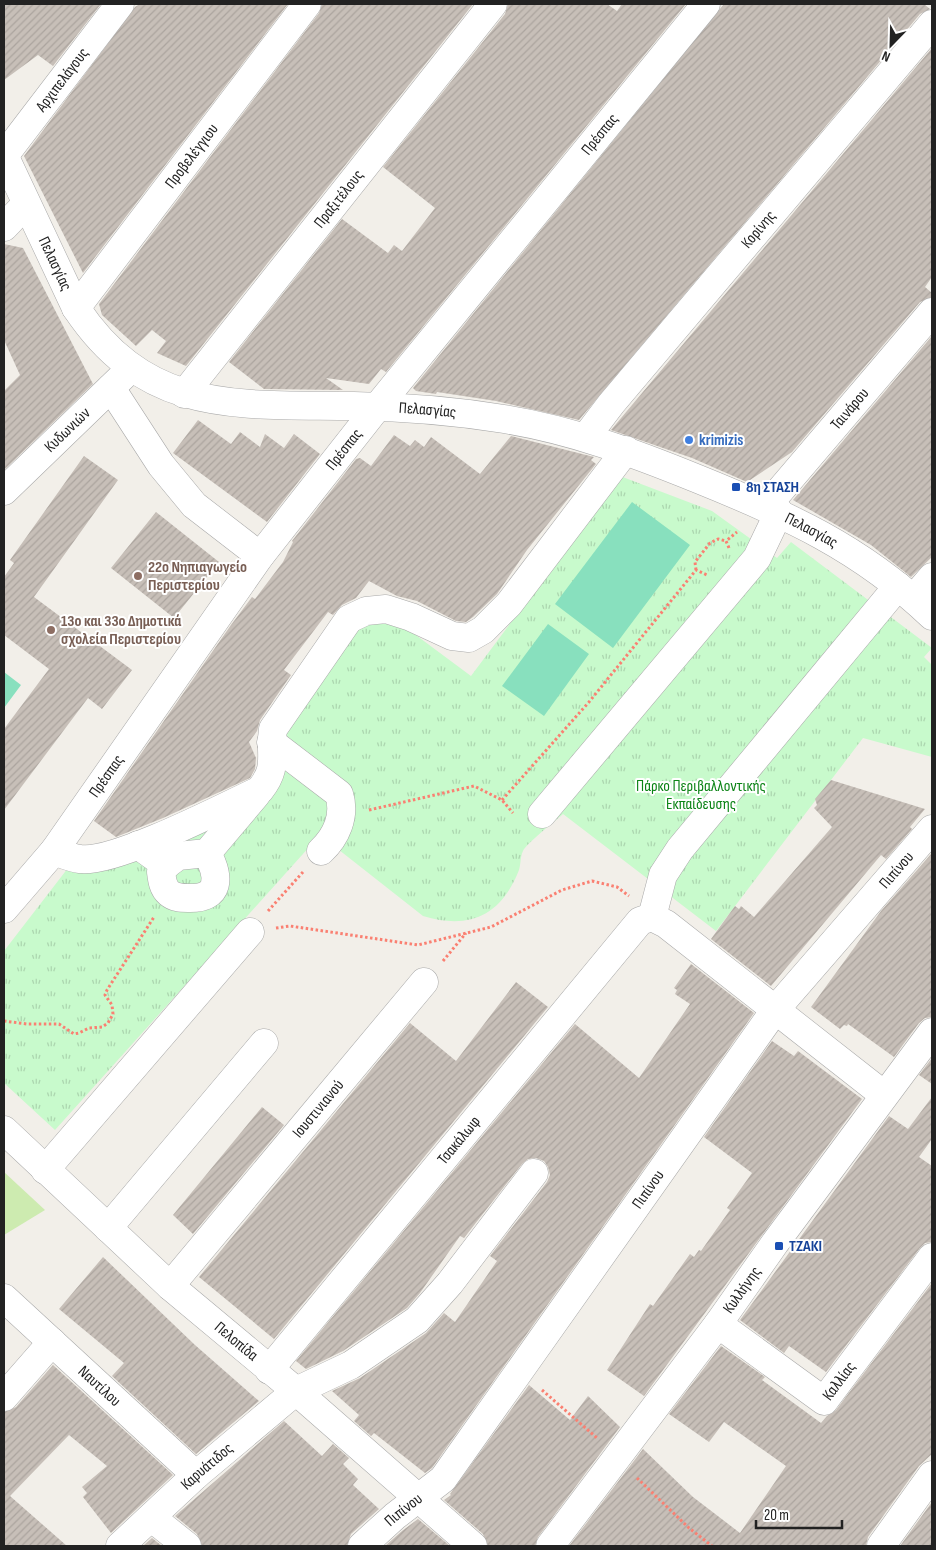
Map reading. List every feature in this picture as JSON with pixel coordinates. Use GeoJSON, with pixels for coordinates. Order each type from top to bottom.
{"type":"FeatureCollection","features":[{"type":"Feature","properties":{"kind":"street","name":"Αρχιπελάγους"},"geometry":{"type":"LineString","coordinates":[[4,156],[120,4]]}},
{"type":"Feature","properties":{"kind":"street","name":"Προβελέγγιου"},"geometry":{"type":"LineString","coordinates":[[76,308],[307,4]]}},
{"type":"Feature","properties":{"kind":"street","name":"Πραξιτέλους"},"geometry":{"type":"LineString","coordinates":[[184,394],[493,4]]}},
{"type":"Feature","properties":{"kind":"street","name":"Πρέσπας"},"geometry":{"type":"LineString","coordinates":[[4,909],[54,851],[260,556],[378,406],[706,4]]}},
{"type":"Feature","properties":{"kind":"street","name":"Κορίνης"},"geometry":{"type":"LineString","coordinates":[[586,437],[617,396],[932,24]]}},
{"type":"Feature","properties":{"kind":"street","name":"Πελασγίας"},"geometry":{"type":"LineString","coordinates":[[4,156],[76,308],[100,341],[131,369],[184,394],[239,404],[378,406],[463,413],[506,419],[586,437],[626,450],[773,509],[854,553],[915,600]]}},
{"type":"Feature","properties":{"kind":"street"},"geometry":{"type":"LineString","coordinates":[[4,227],[26,204]]}},
{"type":"Feature","properties":{"kind":"street","name":"Ταινάρου"},"geometry":{"type":"LineString","coordinates":[[529,815],[756,558],[773,509],[932,312]]}},
{"type":"Feature","properties":{"kind":"street","name":"Κυδωνιών"},"geometry":{"type":"LineString","coordinates":[[4,492],[131,369]]}},
{"type":"Feature","properties":{"kind":"street"},"geometry":{"type":"LineString","coordinates":[[111,388],[151,452],[194,505],[260,556]]}},
{"type":"Feature","properties":{"kind":"street"},"geometry":{"type":"LineString","coordinates":[[207,853],[217,877],[215,888],[205,897],[178,898],[169,893],[162,882],[161,872],[166,865],[178,856],[207,853],[270,778],[274,762],[271,742],[273,729],[349,619],[366,611],[386,609],[411,617],[452,636],[469,638],[483,630],[509,604],[626,450]]}},
{"type":"Feature","properties":{"kind":"street"},"geometry":{"type":"LineString","coordinates":[[884,1095],[666,924],[652,917],[663,875],[680,849],[915,600],[932,577]]}},
{"type":"Feature","properties":{"kind":"street"},"geometry":{"type":"LineString","coordinates":[[271,742],[339,794],[342,804],[334,839],[321,851]]}},
{"type":"Feature","properties":{"kind":"street"},"geometry":{"type":"LineString","coordinates":[[54,851],[81,859],[101,858],[138,845],[260,790]]}},
{"type":"Feature","properties":{"kind":"street","name":"Πιπίνου"},"geometry":{"type":"LineString","coordinates":[[362,1546],[395,1516],[420,1499],[443,1479],[775,1010],[932,829]]}},
{"type":"Feature","properties":{"kind":"street"},"geometry":{"type":"LineString","coordinates":[[138,845],[166,865]]}},
{"type":"Feature","properties":{"kind":"street","name":"Τσακάλωφ"},"geometry":{"type":"LineString","coordinates":[[269,1370],[640,920],[652,917]]}},
{"type":"Feature","properties":{"kind":"street"},"geometry":{"type":"LineString","coordinates":[[45,1170],[250,932]]}},
{"type":"Feature","properties":{"kind":"street","name":"Ιουστινιανού"},"geometry":{"type":"LineString","coordinates":[[170,1286],[424,982]]}},
{"type":"Feature","properties":{"kind":"street","name":"Κυλλήνης"},"geometry":{"type":"LineString","coordinates":[[550,1546],[718,1324],[932,1032]]}},
{"type":"Feature","properties":{"kind":"street"},"geometry":{"type":"LineString","coordinates":[[108,1228],[264,1043]]}},
{"type":"Feature","properties":{"kind":"street","name":"Πελοπίδα"},"geometry":{"type":"LineString","coordinates":[[4,1130],[170,1286],[296,1391],[473,1546]]}},
{"type":"Feature","properties":{"kind":"street","name":"Καρυάτιδος"},"geometry":{"type":"LineString","coordinates":[[120,1546],[196,1475],[296,1391],[351,1365],[417,1320],[450,1283],[534,1173]]}},
{"type":"Feature","properties":{"kind":"street","name":"Καλλίας"},"geometry":{"type":"LineString","coordinates":[[718,1324],[824,1401],[932,1257]]}},
{"type":"Feature","properties":{"kind":"street","name":"Ναυτίλου"},"geometry":{"type":"LineString","coordinates":[[4,1298],[196,1475]]}},
{"type":"Feature","properties":{"kind":"street"},"geometry":{"type":"LineString","coordinates":[[4,1397],[52,1342]]}},
{"type":"Feature","properties":{"kind":"street"},"geometry":{"type":"LineString","coordinates":[[881,1546],[932,1475]]}},
{"type":"Feature","properties":{"kind":"street"},"geometry":{"type":"LineString","coordinates":[[152,1518],[187,1546]]}},
{"type":"Feature","properties":{"kind":"path"},"geometry":{"type":"LineString","coordinates":[[502,800],[588,702],[696,570],[695,562],[710,543],[718,539],[726,541],[773,509]]}},
{"type":"Feature","properties":{"kind":"path"},"geometry":{"type":"LineString","coordinates":[[726,541],[729,547],[728,554]]}},
{"type":"Feature","properties":{"kind":"path"},"geometry":{"type":"LineString","coordinates":[[696,570],[713,575]]}},
{"type":"Feature","properties":{"kind":"path"},"geometry":{"type":"LineString","coordinates":[[382,809],[474,786],[529,815]]}},
{"type":"Feature","properties":{"kind":"path"},"geometry":{"type":"LineString","coordinates":[[250,932],[321,851]]}},
{"type":"Feature","properties":{"kind":"path"},"geometry":{"type":"LineString","coordinates":[[250,932],[290,926],[418,945],[491,927],[562,890],[592,881],[617,887],[652,917]]}},
{"type":"Feature","properties":{"kind":"path"},"geometry":{"type":"LineString","coordinates":[[4,1021],[26,1024],[59,1024],[74,1034],[89,1028],[102,1028],[108,1023],[113,1014],[112,1005],[105,995],[107,990],[169,893]]}},
{"type":"Feature","properties":{"kind":"path"},"geometry":{"type":"LineString","coordinates":[[424,982],[467,933]]}},
{"type":"Feature","properties":{"kind":"green space","name":"Πάρκο Περιβαλλοντικής Εκπαίδευσης"},"geometry":{"type":"Polygon","coordinates":[[[620,476],[712,511],[777,558],[791,542],[932,648],[924,657],[932,665],[932,757],[863,738],[716,931],[563,814],[525,847],[519,870],[512,886],[503,899],[482,916],[469,920],[440,920],[423,916],[320,835],[55,1130],[4,1083],[4,951],[68,868],[264,794],[283,737],[347,640],[365,624],[385,622],[405,627],[471,676],[620,476]]]}},
{"type":"Feature","properties":{"kind":"green space"},"geometry":{"type":"Polygon","coordinates":[[[632,502],[690,545],[613,648],[555,604],[632,502]]]}},
{"type":"Feature","properties":{"kind":"green space"},"geometry":{"type":"Polygon","coordinates":[[[548,624],[589,654],[544,716],[502,686],[548,624]]]}},
{"type":"Feature","properties":{"kind":"green space"},"geometry":{"type":"Polygon","coordinates":[[[4,672],[21,685],[4,708],[4,672]]]}},
{"type":"Feature","properties":{"kind":"green space"},"geometry":{"type":"Polygon","coordinates":[[[4,1172],[45,1210],[4,1235],[4,1172]]]}},
{"type":"Feature","properties":{"kind":"building"},"geometry":{"type":"Polygon","coordinates":[[[4,4],[101,4],[53,66],[38,55],[4,80],[4,4]]]}},
{"type":"Feature","properties":{"kind":"building"},"geometry":{"type":"Polygon","coordinates":[[[140,4],[288,4],[83,273],[24,156],[135,7],[140,4]]]}},
{"type":"Feature","properties":{"kind":"building"},"geometry":{"type":"Polygon","coordinates":[[[322,4],[473,4],[186,366],[157,353],[166,341],[152,330],[136,346],[102,315],[99,304],[319,13],[322,4]]]}},
{"type":"Feature","properties":{"kind":"building"},"geometry":{"type":"Polygon","coordinates":[[[508,4],[607,4],[617,11],[622,4],[686,4],[386,372],[381,369],[369,384],[326,378],[343,390],[264,389],[229,362],[342,219],[388,253],[394,245],[402,251],[435,208],[383,167],[505,14],[508,4]]]}},
{"type":"Feature","properties":{"kind":"building"},"geometry":{"type":"Polygon","coordinates":[[[724,4],[924,4],[930,9],[920,14],[579,420],[496,401],[437,392],[436,394],[416,391],[413,388],[724,4]]]}},
{"type":"Feature","properties":{"kind":"building"},"geometry":{"type":"Polygon","coordinates":[[[932,48],[932,277],[925,287],[932,293],[932,297],[920,302],[792,452],[747,482],[692,458],[611,430],[932,48]]]}},
{"type":"Feature","properties":{"kind":"building"},"geometry":{"type":"Polygon","coordinates":[[[4,244],[23,248],[93,384],[4,470],[4,391],[20,375],[4,340],[4,244]]]}},
{"type":"Feature","properties":{"kind":"building"},"geometry":{"type":"Polygon","coordinates":[[[932,336],[932,557],[911,577],[871,545],[793,500],[932,336]]]}},
{"type":"Feature","properties":{"kind":"building"},"geometry":{"type":"Polygon","coordinates":[[[198,420],[231,444],[240,432],[260,447],[265,434],[284,448],[294,434],[320,454],[267,522],[173,453],[198,420]]]}},
{"type":"Feature","properties":{"kind":"building"},"geometry":{"type":"Polygon","coordinates":[[[394,435],[410,446],[415,440],[424,447],[431,437],[480,474],[511,436],[594,457],[591,460],[596,464],[527,550],[497,594],[466,622],[456,621],[417,601],[397,596],[369,581],[356,598],[342,605],[333,615],[328,612],[284,670],[291,675],[260,720],[257,731],[249,742],[256,758],[255,769],[250,778],[163,818],[116,837],[94,821],[231,625],[252,597],[255,599],[283,562],[292,541],[356,459],[360,458],[371,466],[394,435]]]}},
{"type":"Feature","properties":{"kind":"building","name":"13ο και 33ο Δημοτικά σχολεία Περιστερίου"},"geometry":{"type":"Polygon","coordinates":[[[84,456],[118,480],[34,597],[132,670],[102,709],[88,698],[4,810],[4,729],[49,669],[4,635],[4,577],[14,563],[10,560],[84,456]]]}},
{"type":"Feature","properties":{"kind":"building"},"geometry":{"type":"Polygon","coordinates":[[[156,512],[219,562],[174,618],[111,568],[156,512]]]}},
{"type":"Feature","properties":{"kind":"building"},"geometry":{"type":"Polygon","coordinates":[[[831,780],[925,809],[910,827],[912,829],[886,859],[881,855],[771,986],[711,939],[735,906],[739,909],[741,906],[754,917],[832,827],[814,808],[817,805],[815,799],[831,780]]]}},
{"type":"Feature","properties":{"kind":"building"},"geometry":{"type":"Polygon","coordinates":[[[932,853],[932,1017],[925,1018],[919,1023],[894,1057],[848,1024],[840,1029],[811,1007],[881,911],[932,853]]]}},
{"type":"Feature","properties":{"kind":"building"},"geometry":{"type":"Polygon","coordinates":[[[691,964],[754,1013],[432,1468],[425,1473],[374,1433],[371,1436],[354,1421],[359,1415],[332,1391],[360,1378],[426,1333],[444,1313],[455,1322],[497,1261],[490,1256],[547,1182],[550,1175],[544,1161],[536,1158],[528,1159],[522,1164],[464,1238],[460,1236],[420,1293],[407,1308],[343,1351],[306,1369],[296,1361],[575,1024],[639,1078],[690,1004],[675,994],[677,990],[674,988],[691,964]]]}},
{"type":"Feature","properties":{"kind":"building"},"geometry":{"type":"Polygon","coordinates":[[[516,982],[548,1007],[274,1339],[199,1277],[410,1023],[456,1061],[516,982]]]}},
{"type":"Feature","properties":{"kind":"building"},"geometry":{"type":"Polygon","coordinates":[[[772,1041],[794,1056],[798,1051],[862,1099],[644,1396],[607,1370],[650,1304],[653,1306],[690,1254],[694,1257],[699,1250],[701,1251],[730,1210],[727,1208],[752,1173],[704,1137],[772,1041]]]}},
{"type":"Feature","properties":{"kind":"building"},"geometry":{"type":"Polygon","coordinates":[[[932,1058],[932,1084],[919,1075],[932,1058]]]}},
{"type":"Feature","properties":{"kind":"building"},"geometry":{"type":"Polygon","coordinates":[[[932,1097],[932,1139],[919,1157],[932,1166],[932,1242],[925,1243],[920,1248],[826,1372],[789,1346],[784,1353],[740,1320],[889,1116],[908,1129],[932,1097]]]}},
{"type":"Feature","properties":{"kind":"building"},"geometry":{"type":"Polygon","coordinates":[[[262,1107],[284,1125],[193,1234],[173,1215],[262,1107]]]}},
{"type":"Feature","properties":{"kind":"building"},"geometry":{"type":"Polygon","coordinates":[[[103,1257],[195,1345],[259,1401],[196,1454],[112,1376],[124,1363],[59,1309],[103,1257]]]}},
{"type":"Feature","properties":{"kind":"building"},"geometry":{"type":"Polygon","coordinates":[[[932,1283],[932,1454],[919,1466],[868,1537],[866,1546],[569,1546],[643,1449],[693,1497],[740,1533],[786,1466],[724,1422],[709,1442],[669,1414],[721,1346],[765,1377],[762,1380],[821,1423],[836,1410],[932,1283]]]}},
{"type":"Feature","properties":{"kind":"building"},"geometry":{"type":"Polygon","coordinates":[[[53,1365],[173,1475],[111,1533],[83,1497],[87,1493],[82,1487],[107,1466],[69,1435],[10,1496],[67,1546],[4,1546],[4,1412],[16,1407],[53,1365]]]}},
{"type":"Feature","properties":{"kind":"building"},"geometry":{"type":"Polygon","coordinates":[[[529,1385],[570,1420],[588,1396],[620,1427],[538,1537],[535,1546],[488,1546],[483,1534],[444,1500],[451,1495],[529,1385]]]}},
{"type":"Feature","properties":{"kind":"building"},"geometry":{"type":"Polygon","coordinates":[[[284,1421],[322,1456],[333,1444],[349,1458],[343,1464],[358,1479],[353,1485],[379,1509],[351,1534],[347,1546],[202,1546],[197,1534],[175,1516],[284,1421]]]}},
{"type":"Feature","properties":{"kind":"building"},"geometry":{"type":"Polygon","coordinates":[[[932,1502],[932,1546],[900,1546],[932,1502]]]}},
{"type":"Feature","properties":{"kind":"building"},"geometry":{"type":"Polygon","coordinates":[[[418,1519],[450,1546],[385,1546],[402,1531],[418,1519]]]}},
{"type":"Feature","properties":{"kind":"building"},"geometry":{"type":"Polygon","coordinates":[[[152,1538],[162,1546],[143,1546],[152,1538]]]}},
{"type":"Feature","properties":{"kind":"place","name":"krimizis"},"geometry":{"type":"Point","coordinates":[689,440]}},
{"type":"Feature","properties":{"kind":"place","name":"8η ΣΤΑΣΗ"},"geometry":{"type":"Point","coordinates":[736,487]}},
{"type":"Feature","properties":{"kind":"place","name":"22ο Νηπιαγωγείο Περιστερίου"},"geometry":{"type":"Point","coordinates":[138,576]}},
{"type":"Feature","properties":{"kind":"place","name":"13ο και 33ο Δημοτικά σχολεία Περιστερίου"},"geometry":{"type":"Point","coordinates":[51,630]}},
{"type":"Feature","properties":{"kind":"place","name":"ΤΖΑΚΙ"},"geometry":{"type":"Point","coordinates":[779,1246]}}]}
